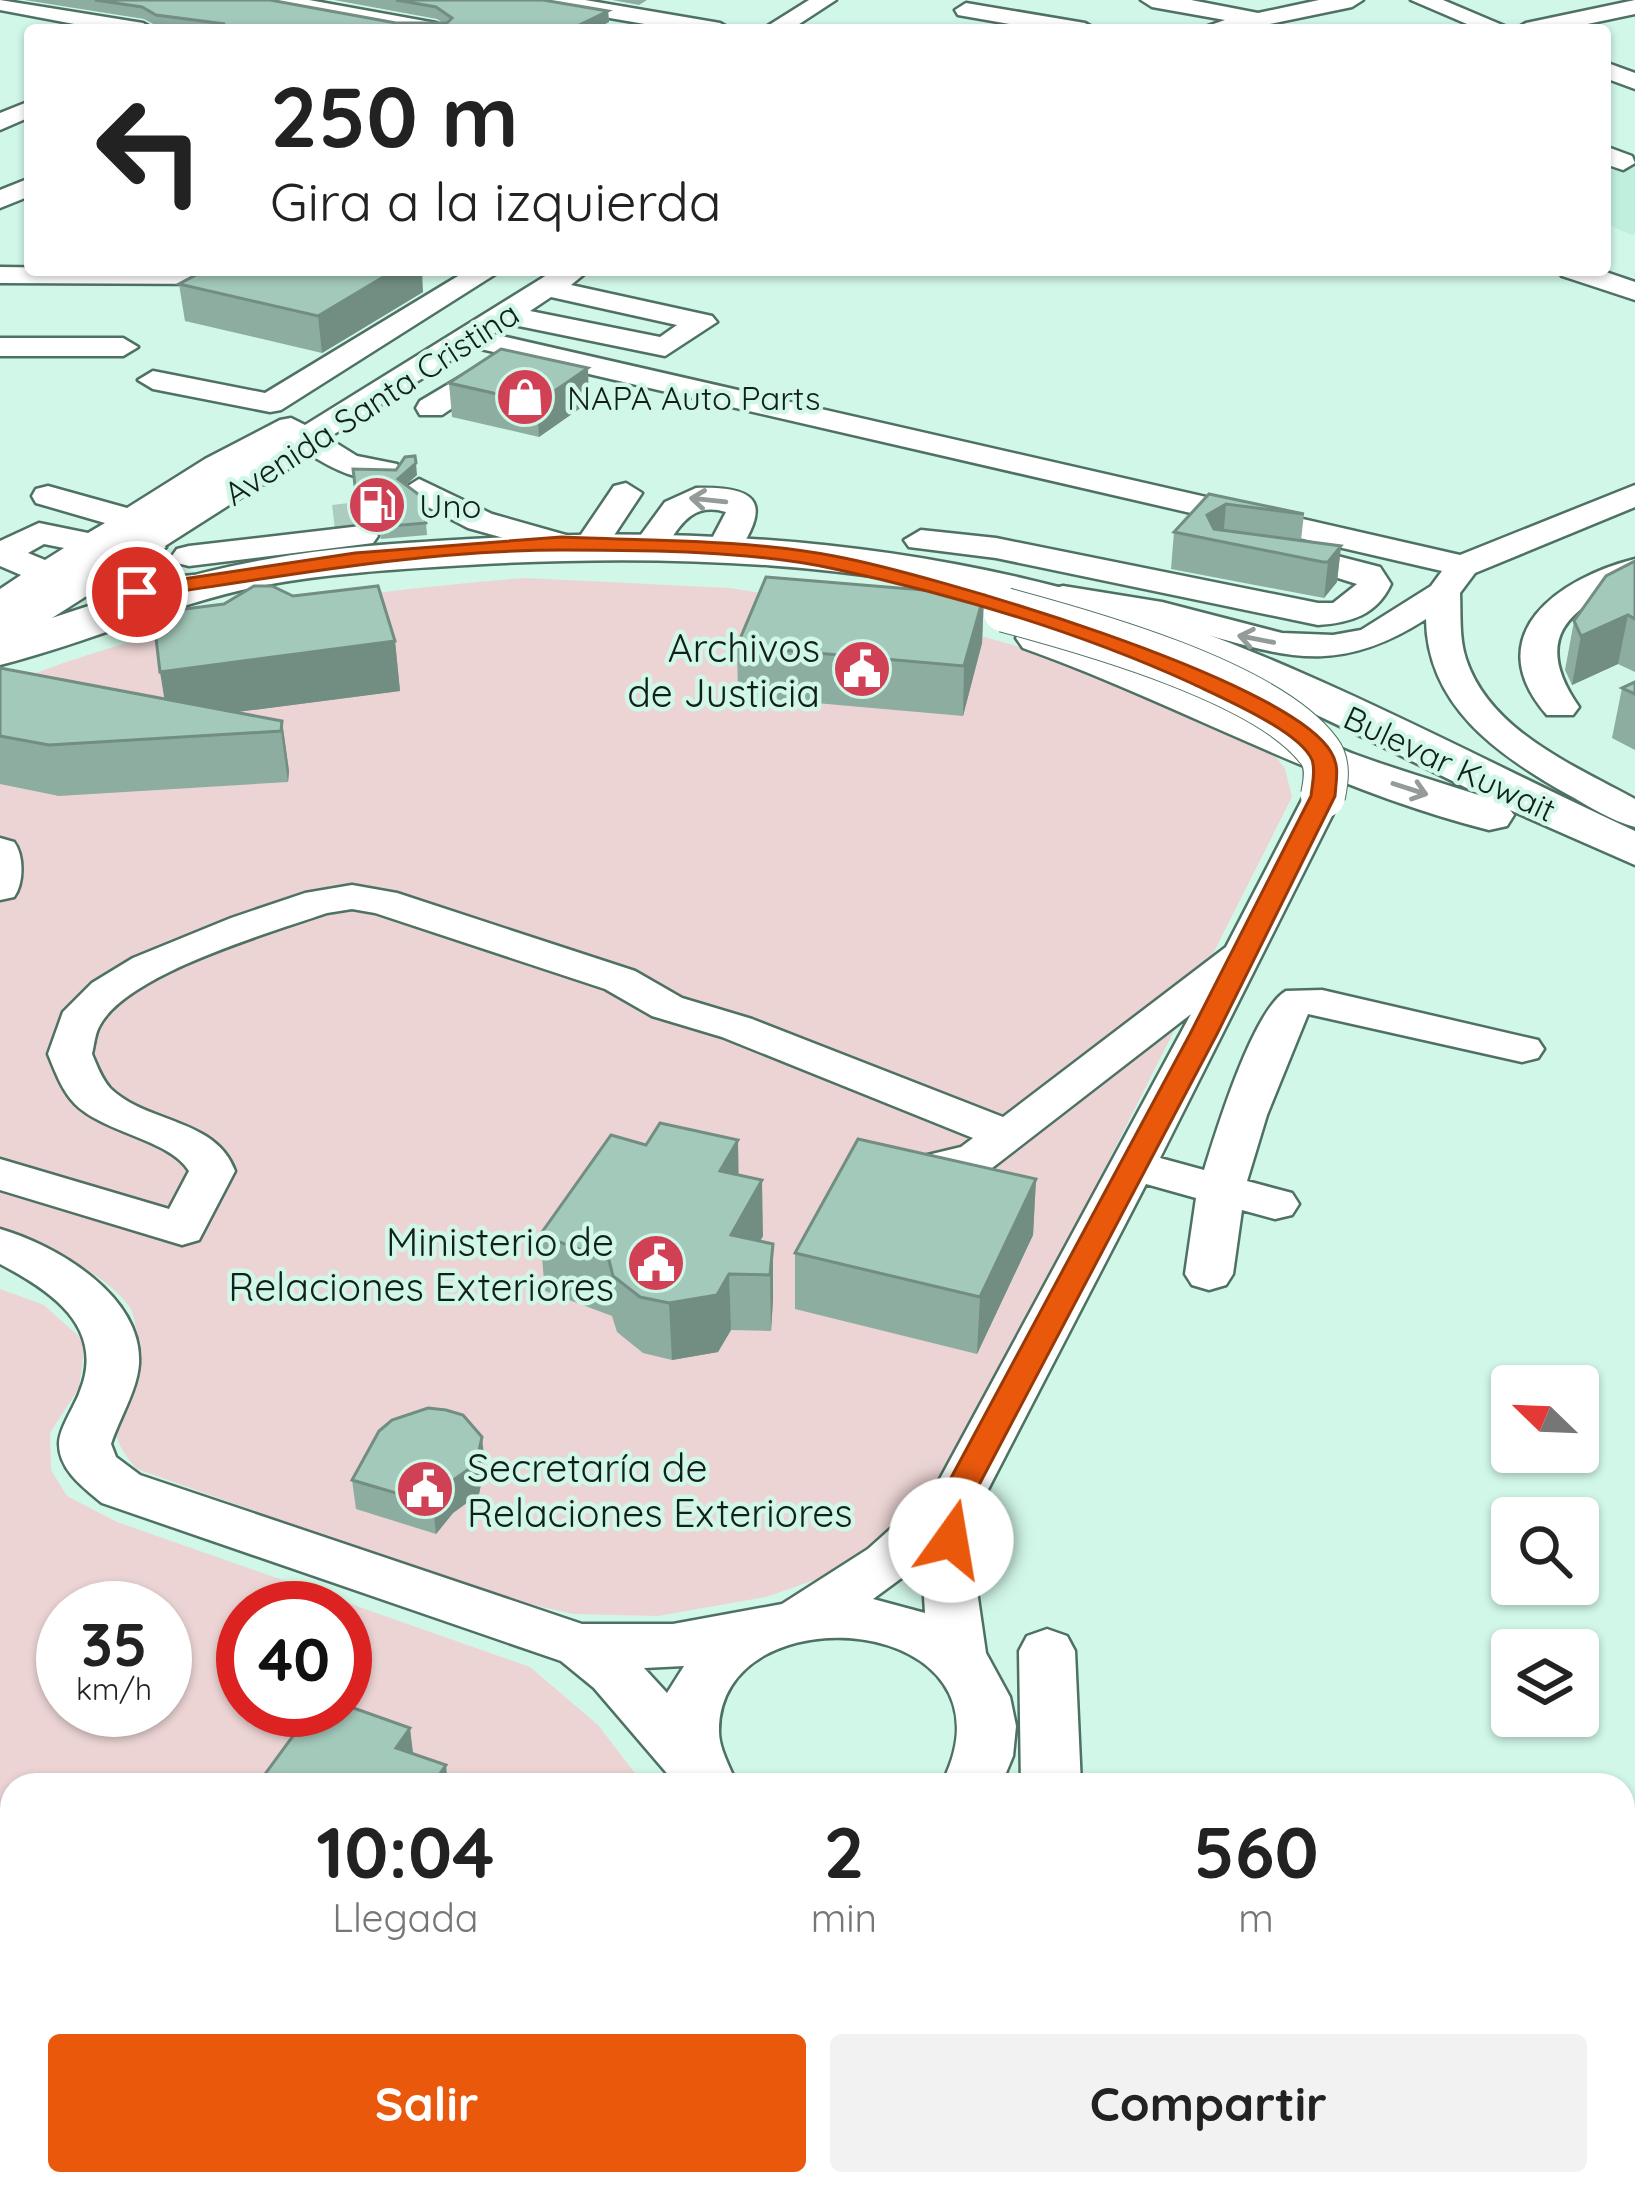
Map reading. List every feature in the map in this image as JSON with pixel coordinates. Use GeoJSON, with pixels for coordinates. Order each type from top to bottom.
{"type":"FeatureCollection","features":[{"type":"Feature","properties":{"kind":"main road"},"geometry":{"type":"LineString","coordinates":[[0,608],[277,450]]}},
{"type":"Feature","properties":{"kind":"main road"},"geometry":{"type":"LineString","coordinates":[[0,631],[277,450]]}},
{"type":"Feature","properties":{"kind":"main road","name":"Bulevar Kuwait"},"geometry":{"type":"LineString","coordinates":[[0,651],[237,578],[353,533],[723,550],[837,577],[1049,640],[1131,671],[1247,726],[1330,780],[1529,830],[1635,874]]}},
{"type":"Feature","properties":{"kind":"main road","name":"Bulevar Kuwait"},"geometry":{"type":"LineString","coordinates":[[0,679],[117,637],[267,600],[477,570],[586,567],[837,577],[997,601],[1172,637],[1635,850]]}},
{"type":"Feature","properties":{"kind":"main road"},"geometry":{"type":"LineString","coordinates":[[997,601],[1155,659],[1264,708],[1319,751],[1330,780]]}},
{"type":"Feature","properties":{"kind":"main road"},"geometry":{"type":"LineString","coordinates":[[1247,726],[1292,720],[1304,707],[1297,692]]}},
{"type":"Feature","properties":{"kind":"main road"},"geometry":{"type":"LineString","coordinates":[[1330,780],[1327,750],[1334,737],[1354,730],[1381,730]]}},
{"type":"Feature","properties":{"kind":"street"},"geometry":{"type":"LineString","coordinates":[[272,0],[403,24]]}},
{"type":"Feature","properties":{"kind":"street"},"geometry":{"type":"LineString","coordinates":[[545,0],[685,24]]}},
{"type":"Feature","properties":{"kind":"street"},"geometry":{"type":"LineString","coordinates":[[623,24],[668,0]]}},
{"type":"Feature","properties":{"kind":"street"},"geometry":{"type":"LineString","coordinates":[[783,24],[825,0]]}},
{"type":"Feature","properties":{"kind":"street"},"geometry":{"type":"LineString","coordinates":[[970,15],[1011,0]]}},
{"type":"Feature","properties":{"kind":"street"},"geometry":{"type":"LineString","coordinates":[[1152,0],[1296,24]]}},
{"type":"Feature","properties":{"kind":"street"},"geometry":{"type":"LineString","coordinates":[[1238,24],[1352,0]]}},
{"type":"Feature","properties":{"kind":"street"},"geometry":{"type":"LineString","coordinates":[[1400,0],[1461,24]]}},
{"type":"Feature","properties":{"kind":"street"},"geometry":{"type":"LineString","coordinates":[[1422,0],[1486,24]]}},
{"type":"Feature","properties":{"kind":"street"},"geometry":{"type":"LineString","coordinates":[[1585,0],[1626,9]]}},
{"type":"Feature","properties":{"kind":"street"},"geometry":{"type":"LineString","coordinates":[[0,3],[111,24]]}},
{"type":"Feature","properties":{"kind":"street"},"geometry":{"type":"LineString","coordinates":[[1555,24],[1626,9]]}},
{"type":"Feature","properties":{"kind":"street"},"geometry":{"type":"LineString","coordinates":[[0,29],[43,11]]}},
{"type":"Feature","properties":{"kind":"street"},"geometry":{"type":"LineString","coordinates":[[970,15],[1038,24]]}},
{"type":"Feature","properties":{"kind":"street"},"geometry":{"type":"LineString","coordinates":[[153,380],[270,403],[475,276]]}},
{"type":"Feature","properties":{"kind":"street"},"geometry":{"type":"LineString","coordinates":[[1590,276],[1635,291]]}},
{"type":"Feature","properties":{"kind":"street","name":"Avenida Santa Cristina"},"geometry":{"type":"LineString","coordinates":[[0,608],[215,466],[277,450],[505,314],[538,279]]}},
{"type":"Feature","properties":{"kind":"street","name":"Avenida Santa Cristina"},"geometry":{"type":"LineString","coordinates":[[237,578],[129,593],[108,588],[105,580],[121,565],[263,476],[277,450],[538,279],[581,283]]}},
{"type":"Feature","properties":{"kind":"street"},"geometry":{"type":"LineString","coordinates":[[549,323],[581,283],[702,322],[665,347]]}},
{"type":"Feature","properties":{"kind":"street"},"geometry":{"type":"LineString","coordinates":[[488,371],[614,401],[629,398],[686,356],[665,347],[505,314]]}},
{"type":"Feature","properties":{"kind":"street"},"geometry":{"type":"LineString","coordinates":[[467,337],[655,379],[1315,555],[1368,574],[1374,584],[1368,597],[1341,613],[1318,614],[996,548],[921,540]]}},
{"type":"Feature","properties":{"kind":"street"},"geometry":{"type":"LineString","coordinates":[[0,347],[123,347]]}},
{"type":"Feature","properties":{"kind":"street"},"geometry":{"type":"LineString","coordinates":[[431,408],[522,349]]}},
{"type":"Feature","properties":{"kind":"street"},"geometry":{"type":"LineString","coordinates":[[277,450],[396,459],[347,464],[277,450]]}},
{"type":"Feature","properties":{"kind":"street"},"geometry":{"type":"LineString","coordinates":[[189,556],[353,533],[347,464]]}},
{"type":"Feature","properties":{"kind":"street"},"geometry":{"type":"LineString","coordinates":[[419,489],[481,520],[576,544],[626,494]]}},
{"type":"Feature","properties":{"kind":"street"},"geometry":{"type":"LineString","coordinates":[[1333,646],[1372,638],[1453,579],[1635,495]]}},
{"type":"Feature","properties":{"kind":"street"},"geometry":{"type":"LineString","coordinates":[[48,496],[132,520]]}},
{"type":"Feature","properties":{"kind":"street"},"geometry":{"type":"LineString","coordinates":[[1589,515],[1635,536]]}},
{"type":"Feature","properties":{"kind":"street"},"geometry":{"type":"LineString","coordinates":[[426,526],[481,520]]}},
{"type":"Feature","properties":{"kind":"street"},"geometry":{"type":"LineString","coordinates":[[47,574],[5,560],[1,554],[39,533],[93,544]]}},
{"type":"Feature","properties":{"kind":"street"},"geometry":{"type":"LineString","coordinates":[[1315,555],[1453,579]]}},
{"type":"Feature","properties":{"kind":"street"},"geometry":{"type":"LineString","coordinates":[[1560,707],[1544,693],[1536,666],[1550,621],[1567,601],[1635,569]]}},
{"type":"Feature","properties":{"kind":"street"},"geometry":{"type":"LineString","coordinates":[[1453,579],[1446,655],[1474,706],[1502,733],[1635,815]]}},
{"type":"Feature","properties":{"kind":"street"},"geometry":{"type":"LineString","coordinates":[[997,601],[1162,613],[1281,644],[1393,648],[1426,658],[1454,675]]}},
{"type":"Feature","properties":{"kind":"street"},"geometry":{"type":"LineString","coordinates":[[700,1773],[689,1727],[698,1690],[721,1658],[887,1563],[954,1502],[1176,1084],[1330,780]]}},
{"type":"Feature","properties":{"kind":"street"},"geometry":{"type":"LineString","coordinates":[[0,850],[0,888]]}},
{"type":"Feature","properties":{"kind":"street"},"geometry":{"type":"LineString","coordinates":[[0,1174],[182,1228],[212,1171],[207,1156],[116,1113],[88,1094],[71,1072],[64,1049],[73,1018],[94,994],[130,971],[320,902],[352,897],[382,902],[620,980],[667,1007],[737,1028],[1008,1135]]}},
{"type":"Feature","properties":{"kind":"street"},"geometry":{"type":"LineString","coordinates":[[853,1161],[908,1176],[976,1158],[1110,1060],[1248,944]]}},
{"type":"Feature","properties":{"kind":"street"},"geometry":{"type":"LineString","coordinates":[[1209,1274],[1221,1190],[1244,1115],[1289,1006],[1301,1000],[1522,1049]]}},
{"type":"Feature","properties":{"kind":"street"},"geometry":{"type":"LineString","coordinates":[[1110,1060],[1154,1060],[1171,1071],[1176,1084]]}},
{"type":"Feature","properties":{"kind":"street"},"geometry":{"type":"LineString","coordinates":[[1133,1166],[1275,1204]]}},
{"type":"Feature","properties":{"kind":"street"},"geometry":{"type":"LineString","coordinates":[[0,1245],[50,1268],[82,1295],[104,1328],[114,1363],[85,1444],[94,1467],[122,1490],[581,1646],[673,1646],[845,1612],[888,1618],[926,1634],[958,1658],[981,1692],[989,1730],[984,1773]]}},
{"type":"Feature","properties":{"kind":"street"},"geometry":{"type":"LineString","coordinates":[[954,1502],[948,1577],[958,1658]]}},
{"type":"Feature","properties":{"kind":"street"},"geometry":{"type":"LineString","coordinates":[[581,1646],[614,1672],[699,1773]]}},
{"type":"Feature","properties":{"kind":"street"},"geometry":{"type":"LineString","coordinates":[[1047,1651],[1051,1773]]}},
{"type":"Feature","properties":{"kind":"shaded area"},"geometry":{"type":"Polygon","coordinates":[[[1635,165],[1635,234],[1611,226],[1611,171],[1635,165]]]}},
{"type":"Feature","properties":{"kind":"shaded area"},"geometry":{"type":"Polygon","coordinates":[[[525,578],[730,588],[879,612],[1083,664],[1275,755],[1285,769],[1292,797],[947,1481],[905,1529],[826,1576],[766,1597],[658,1616],[573,1614],[486,1594],[137,1469],[116,1431],[139,1353],[131,1309],[86,1269],[0,1229],[0,687],[128,643],[258,612],[391,591],[525,578]]]}},
{"type":"Feature","properties":{"kind":"shaded area"},"geometry":{"type":"Polygon","coordinates":[[[0,1289],[44,1305],[85,1342],[79,1388],[50,1433],[51,1470],[67,1496],[117,1522],[285,1581],[216,1581],[216,1737],[372,1737],[372,1612],[530,1667],[598,1725],[635,1773],[0,1773],[0,1289]]]}},
{"type":"Feature","properties":{"kind":"building"},"geometry":{"type":"Polygon","coordinates":[[[95,0],[270,0],[396,23],[447,23],[452,18],[436,7],[396,0],[543,0],[608,11],[581,24],[225,24],[156,15],[142,7],[95,0]]]}},
{"type":"Feature","properties":{"kind":"building"},"geometry":{"type":"Polygon","coordinates":[[[194,276],[385,276],[318,316],[179,284],[194,276]]]}},
{"type":"Feature","properties":{"kind":"building"},"geometry":{"type":"Polygon","coordinates":[[[501,349],[588,368],[537,403],[449,383],[501,349]]]}},
{"type":"Feature","properties":{"kind":"building"},"geometry":{"type":"Polygon","coordinates":[[[415,456],[416,463],[398,479],[422,497],[426,523],[380,527],[375,514],[358,510],[353,469],[396,470],[405,457],[415,456]]]}},
{"type":"Feature","properties":{"kind":"building"},"geometry":{"type":"Polygon","coordinates":[[[1209,494],[1304,514],[1226,504],[1207,515],[1214,529],[1341,546],[1323,562],[1174,532],[1209,494]]]}},
{"type":"Feature","properties":{"kind":"building"},"geometry":{"type":"Polygon","coordinates":[[[1635,561],[1635,619],[1628,615],[1581,636],[1574,621],[1606,576],[1635,561]]]}},
{"type":"Feature","properties":{"kind":"building"},"geometry":{"type":"Polygon","coordinates":[[[766,577],[984,595],[964,666],[737,646],[766,577]]]}},
{"type":"Feature","properties":{"kind":"building"},"geometry":{"type":"Polygon","coordinates":[[[254,586],[272,586],[293,596],[378,586],[395,641],[160,672],[153,613],[224,604],[254,586]]]}},
{"type":"Feature","properties":{"kind":"building"},"geometry":{"type":"Polygon","coordinates":[[[0,668],[282,721],[281,731],[49,745],[0,736],[0,668]]]}},
{"type":"Feature","properties":{"kind":"building"},"geometry":{"type":"Polygon","coordinates":[[[660,1123],[738,1140],[720,1171],[762,1180],[731,1235],[773,1244],[770,1275],[729,1274],[717,1295],[669,1303],[640,1297],[613,1276],[609,1260],[540,1235],[611,1135],[646,1145],[660,1123]]]}},
{"type":"Feature","properties":{"kind":"building"},"geometry":{"type":"Polygon","coordinates":[[[858,1139],[1036,1179],[980,1297],[795,1253],[858,1139]]]}},
{"type":"Feature","properties":{"kind":"building"},"geometry":{"type":"Polygon","coordinates":[[[428,1408],[463,1415],[482,1437],[476,1464],[449,1483],[433,1504],[352,1480],[379,1431],[392,1420],[428,1408]]]}},
{"type":"Feature","properties":{"kind":"building"},"geometry":{"type":"Polygon","coordinates":[[[372,1715],[410,1728],[396,1748],[446,1765],[440,1773],[266,1773],[292,1737],[372,1737],[372,1715]]]}},
{"type":"Feature","properties":{"kind":"tunnel"},"geometry":{"type":"LineString","coordinates":[[349,503],[352,529]]}},
{"type":"Feature","properties":{"kind":"place","name":"NAPA Auto Parts"},"geometry":{"type":"Point","coordinates":[525,397]}},
{"type":"Feature","properties":{"kind":"place","name":"Uno"},"geometry":{"type":"Point","coordinates":[377,505]}},
{"type":"Feature","properties":{"kind":"place","name":"Archivos de Justicia"},"geometry":{"type":"Point","coordinates":[862,669]}},
{"type":"Feature","properties":{"kind":"place","name":"Ministerio de Relaciones Exteriores"},"geometry":{"type":"Point","coordinates":[656,1263]}},
{"type":"Feature","properties":{"kind":"place","name":"Secretaría de Relaciones Exteriores"},"geometry":{"type":"Point","coordinates":[425,1489]}},
{"type":"Feature","properties":{"kind":"route"},"geometry":{"type":"LineString","coordinates":[[137,592],[355,560],[561,544],[723,550],[833,562],[1038,619],[1155,659],[1264,708],[1306,736],[1319,751],[1326,766],[1323,796],[1203,1034],[954,1502],[951,1540]]}}]}
